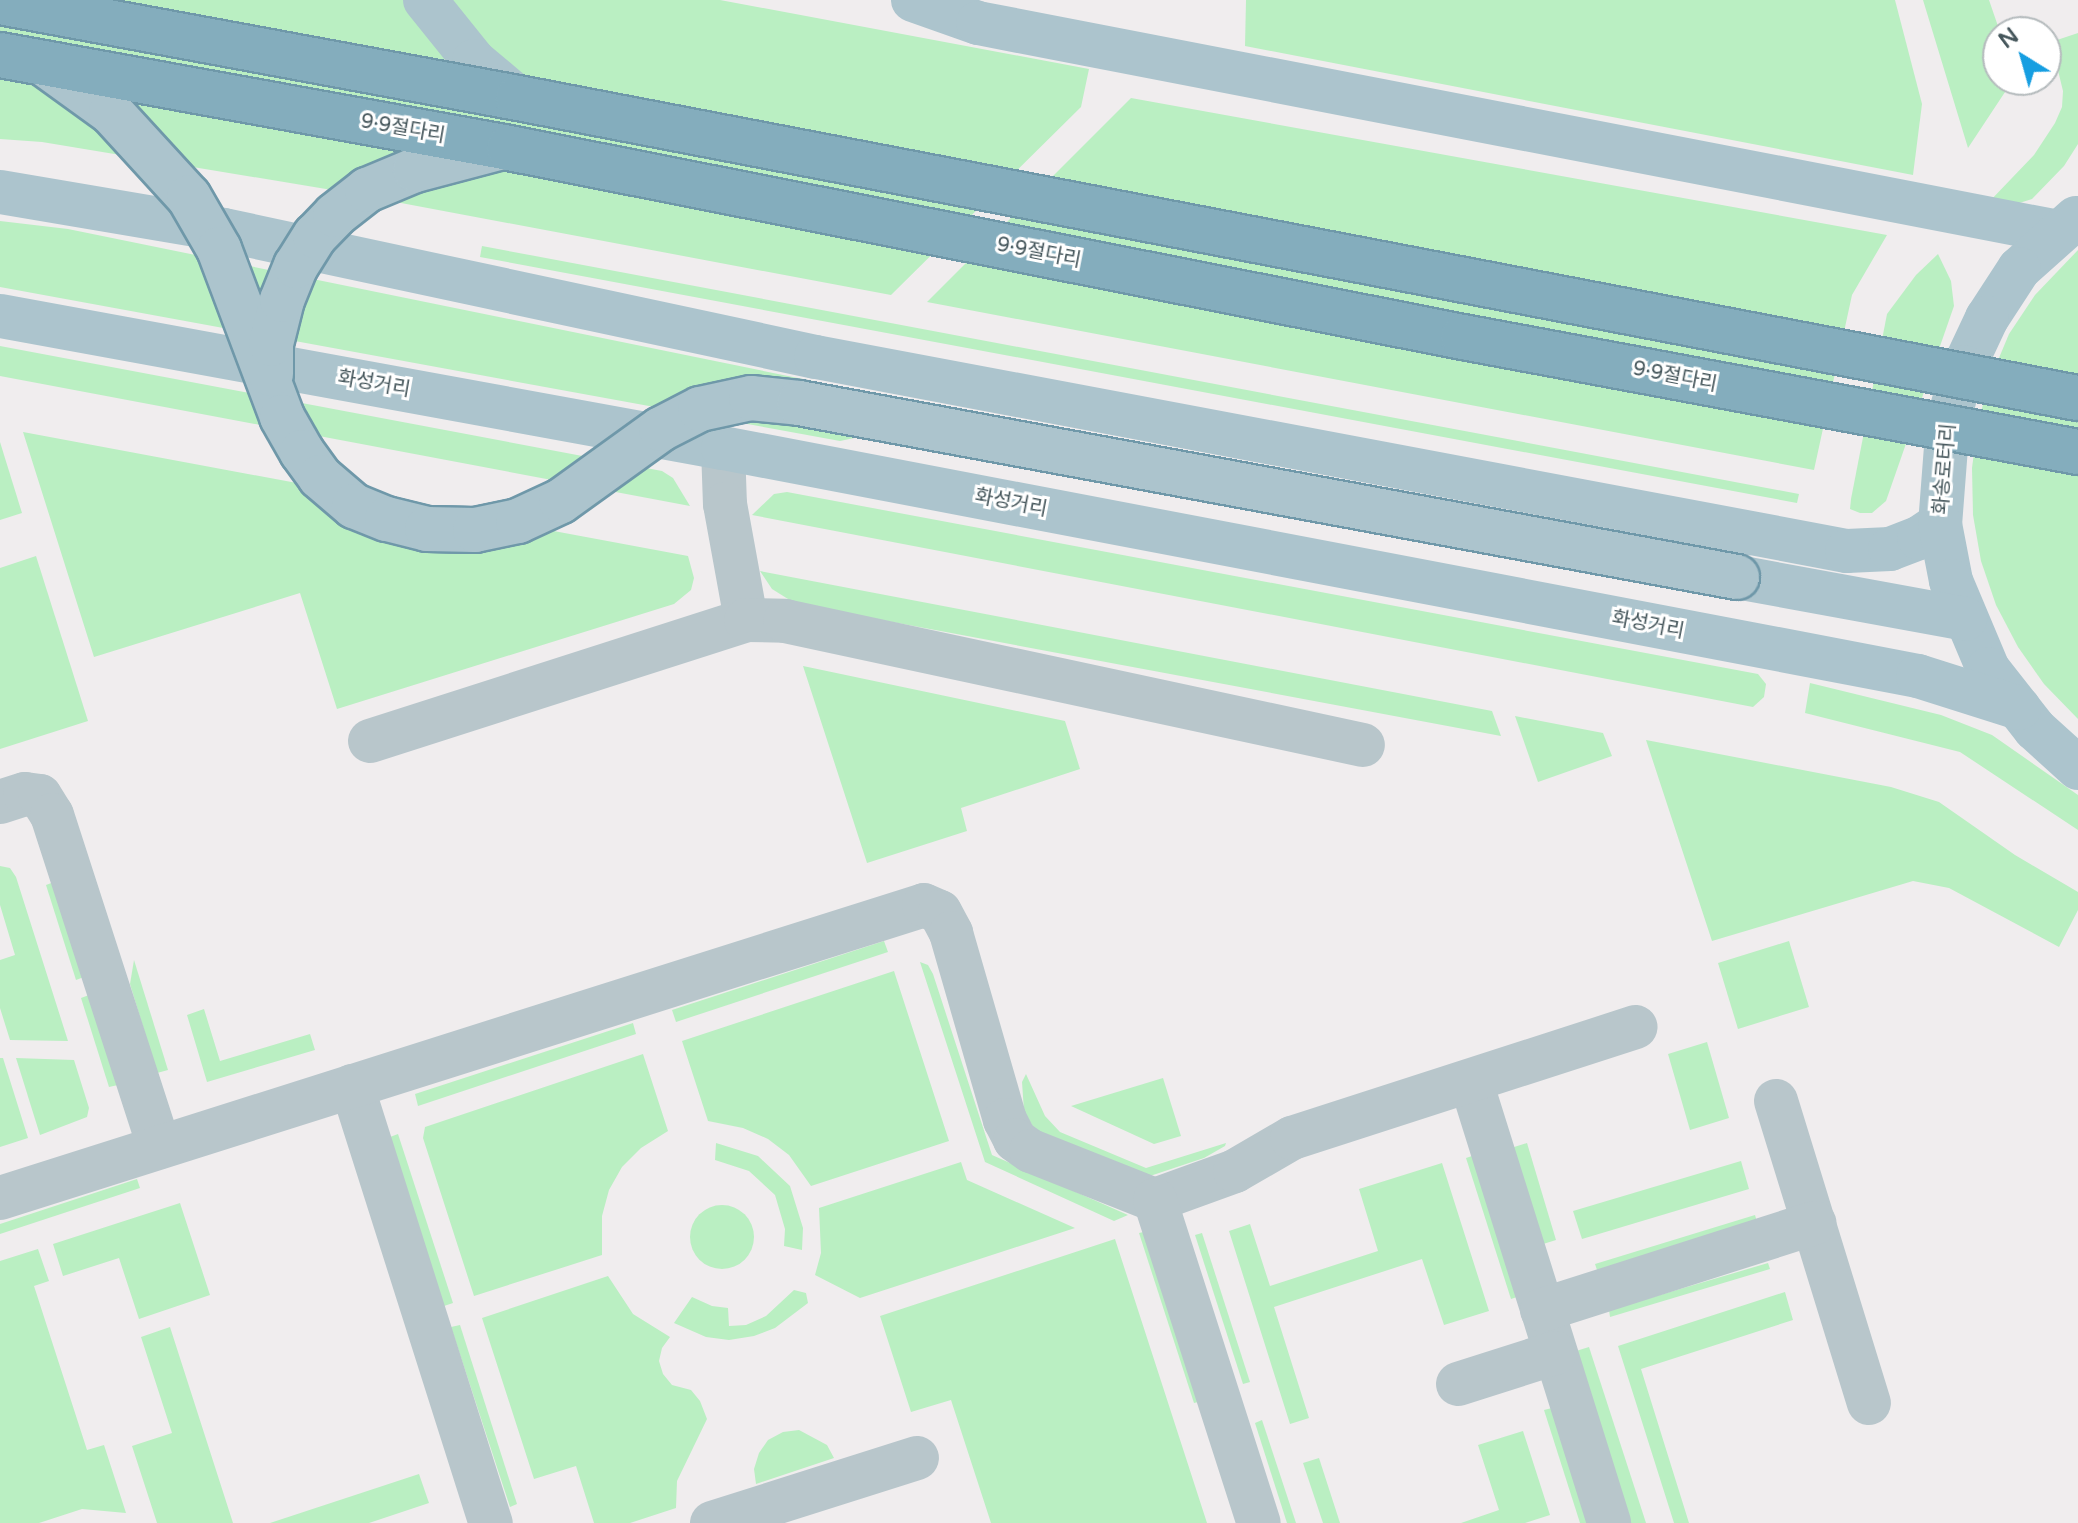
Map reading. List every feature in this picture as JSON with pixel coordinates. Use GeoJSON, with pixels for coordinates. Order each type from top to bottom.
{"type":"FeatureCollection","features":[{"type":"Feature","properties":{"kind":"highway"},"geometry":{"type":"LineString","coordinates":[[0,2],[518,98],[2078,398]]}},
{"type":"Feature","properties":{"kind":"highway","name":"9·9절다리"},"geometry":{"type":"LineString","coordinates":[[0,55],[502,147],[1447,334],[2078,452]]}},
{"type":"Feature","properties":{"kind":"main road"},"geometry":{"type":"LineString","coordinates":[[56,13],[123,0]]}},
{"type":"Feature","properties":{"kind":"main road"},"geometry":{"type":"LineString","coordinates":[[425,0],[437,19],[474,61],[518,98]]}},
{"type":"Feature","properties":{"kind":"main road"},"geometry":{"type":"LineString","coordinates":[[913,0],[978,23],[1812,183],[2068,225]]}},
{"type":"Feature","properties":{"kind":"main road"},"geometry":{"type":"LineString","coordinates":[[43,63],[111,112],[189,197],[219,249],[244,306],[282,417],[320,477],[354,506],[427,529],[475,530],[518,521],[561,501],[661,429],[700,409],[751,398],[815,406],[1965,619]]}},
{"type":"Feature","properties":{"kind":"main road"},"geometry":{"type":"LineString","coordinates":[[271,389],[271,344],[282,300],[296,266],[315,236],[335,215],[367,190],[415,170],[502,147]]}},
{"type":"Feature","properties":{"kind":"main road"},"geometry":{"type":"LineString","coordinates":[[0,192],[224,230],[816,357],[1847,551],[1890,549],[1919,538],[1940,524]]}},
{"type":"Feature","properties":{"kind":"main road","name":"화송로터리"},"geometry":{"type":"LineString","coordinates":[[2068,225],[2019,269],[1987,318],[1964,367],[1948,421],[1940,524],[1951,581],[1988,669],[2035,729],[2078,768]]}},
{"type":"Feature","properties":{"kind":"main road","name":"화성거리"},"geometry":{"type":"LineString","coordinates":[[0,316],[723,448],[1918,676],[2019,708]]}},
{"type":"Feature","properties":{"kind":"street"},"geometry":{"type":"LineString","coordinates":[[723,448],[725,504],[746,620]]}},
{"type":"Feature","properties":{"kind":"street"},"geometry":{"type":"LineString","coordinates":[[370,741],[746,620],[785,621],[1363,745]]}},
{"type":"Feature","properties":{"kind":"street"},"geometry":{"type":"LineString","coordinates":[[0,802],[25,794],[40,796],[52,815],[159,1147]]}},
{"type":"Feature","properties":{"kind":"street"},"geometry":{"type":"LineString","coordinates":[[0,1198],[924,905],[940,912],[951,933],[1005,1120],[1015,1140],[1031,1151],[1155,1200],[1235,1171],[1292,1138],[1636,1027]]}},
{"type":"Feature","properties":{"kind":"street"},"geometry":{"type":"LineString","coordinates":[[1471,1082],[1609,1523]]}},
{"type":"Feature","properties":{"kind":"street"},"geometry":{"type":"LineString","coordinates":[[352,1086],[491,1523]]}},
{"type":"Feature","properties":{"kind":"street"},"geometry":{"type":"LineString","coordinates":[[1776,1101],[1869,1403]]}},
{"type":"Feature","properties":{"kind":"street"},"geometry":{"type":"LineString","coordinates":[[1155,1200],[1259,1523]]}},
{"type":"Feature","properties":{"kind":"street"},"geometry":{"type":"LineString","coordinates":[[1542,1310],[1814,1223]]}},
{"type":"Feature","properties":{"kind":"street"},"geometry":{"type":"LineString","coordinates":[[1458,1384],[1555,1353]]}},
{"type":"Feature","properties":{"kind":"street"},"geometry":{"type":"LineString","coordinates":[[712,1523],[917,1458]]}},
{"type":"Feature","properties":{"kind":"green space"},"geometry":{"type":"Polygon","coordinates":[[[0,0],[720,0],[1089,69],[1081,107],[891,295],[332,190],[42,142],[0,139],[0,0]]]}},
{"type":"Feature","properties":{"kind":"green space"},"geometry":{"type":"Polygon","coordinates":[[[1246,0],[1895,0],[1922,104],[1913,175],[1245,46],[1246,0]]]}},
{"type":"Feature","properties":{"kind":"green space"},"geometry":{"type":"Polygon","coordinates":[[[1923,0],[1989,0],[1994,16],[1982,16],[1982,96],[2002,96],[1968,148],[1923,0]]]}},
{"type":"Feature","properties":{"kind":"green space"},"geometry":{"type":"Polygon","coordinates":[[[2078,33],[2078,144],[2064,166],[2032,199],[2013,205],[1988,203],[2034,155],[2055,123],[2062,107],[2062,38],[2078,33]]]}},
{"type":"Feature","properties":{"kind":"green space"},"geometry":{"type":"Polygon","coordinates":[[[1131,98],[1887,235],[1852,295],[1814,470],[927,302],[1131,98]]]}},
{"type":"Feature","properties":{"kind":"green space"},"geometry":{"type":"Polygon","coordinates":[[[0,221],[68,229],[852,389],[864,395],[868,405],[859,437],[840,441],[0,287],[0,221]]]}},
{"type":"Feature","properties":{"kind":"green space"},"geometry":{"type":"Polygon","coordinates":[[[482,246],[1799,494],[1797,503],[480,257],[482,246]]]}},
{"type":"Feature","properties":{"kind":"green space"},"geometry":{"type":"Polygon","coordinates":[[[2078,250],[2078,719],[2044,684],[2018,647],[1996,605],[1981,561],[1973,515],[1972,468],[1978,422],[1991,377],[2009,334],[2035,295],[2078,250]]]}},
{"type":"Feature","properties":{"kind":"green space"},"geometry":{"type":"Polygon","coordinates":[[[1938,254],[1951,281],[1954,306],[1886,501],[1872,513],[1860,513],[1850,509],[1851,499],[1887,314],[1916,275],[1938,254]]]}},
{"type":"Feature","properties":{"kind":"green space"},"geometry":{"type":"Polygon","coordinates":[[[0,346],[662,471],[673,478],[690,506],[0,376],[0,346]]]}},
{"type":"Feature","properties":{"kind":"green space"},"geometry":{"type":"Polygon","coordinates":[[[23,432],[688,556],[694,578],[691,590],[674,604],[337,709],[300,593],[94,657],[23,432]]]}},
{"type":"Feature","properties":{"kind":"green space"},"geometry":{"type":"Polygon","coordinates":[[[0,442],[22,513],[0,520],[0,442]]]}},
{"type":"Feature","properties":{"kind":"green space"},"geometry":{"type":"Polygon","coordinates":[[[787,492],[1758,674],[1766,684],[1764,697],[1753,707],[752,515],[774,494],[787,492]]]}},
{"type":"Feature","properties":{"kind":"green space"},"geometry":{"type":"Polygon","coordinates":[[[36,556],[88,721],[0,749],[0,568],[36,556]]]}},
{"type":"Feature","properties":{"kind":"green space"},"geometry":{"type":"Polygon","coordinates":[[[760,571],[1492,711],[1501,736],[796,604],[772,589],[760,571]]]}},
{"type":"Feature","properties":{"kind":"green space"},"geometry":{"type":"Polygon","coordinates":[[[803,666],[1065,721],[1080,769],[961,808],[967,831],[867,863],[803,666]]]}},
{"type":"Feature","properties":{"kind":"green space"},"geometry":{"type":"Polygon","coordinates":[[[1810,683],[1941,715],[1992,735],[2078,795],[2078,830],[1960,752],[1805,713],[1810,683]]]}},
{"type":"Feature","properties":{"kind":"green space"},"geometry":{"type":"Polygon","coordinates":[[[1515,716],[1603,733],[1612,756],[1538,782],[1515,716]]]}},
{"type":"Feature","properties":{"kind":"green space"},"geometry":{"type":"Polygon","coordinates":[[[1646,740],[1891,787],[1939,802],[2015,855],[2078,892],[2078,910],[2059,947],[1949,888],[1913,881],[1712,941],[1646,740]]]}},
{"type":"Feature","properties":{"kind":"green space"},"geometry":{"type":"Polygon","coordinates":[[[0,866],[10,868],[16,877],[68,1041],[10,1040],[0,1008],[0,960],[15,955],[0,905],[0,866]]]}},
{"type":"Feature","properties":{"kind":"green space"},"geometry":{"type":"Polygon","coordinates":[[[54,882],[84,977],[76,980],[46,885],[54,882]]]}},
{"type":"Feature","properties":{"kind":"green space"},"geometry":{"type":"Polygon","coordinates":[[[884,941],[888,952],[676,1022],[672,1010],[884,941]]]}},
{"type":"Feature","properties":{"kind":"green space"},"geometry":{"type":"Polygon","coordinates":[[[1789,941],[1809,1007],[1738,1029],[1718,963],[1789,941]]]}},
{"type":"Feature","properties":{"kind":"green space"},"geometry":{"type":"Polygon","coordinates":[[[134,960],[168,1070],[157,1073],[130,984],[134,960]]]}},
{"type":"Feature","properties":{"kind":"green space"},"geometry":{"type":"Polygon","coordinates":[[[920,962],[928,965],[933,974],[992,1155],[1128,1215],[1114,1221],[985,1162],[920,962]]]}},
{"type":"Feature","properties":{"kind":"green space"},"geometry":{"type":"Polygon","coordinates":[[[894,971],[949,1141],[811,1186],[789,1155],[768,1139],[743,1128],[708,1121],[682,1041],[894,971]]]}},
{"type":"Feature","properties":{"kind":"green space"},"geometry":{"type":"Polygon","coordinates":[[[89,995],[118,1085],[109,1087],[81,998],[89,995]]]}},
{"type":"Feature","properties":{"kind":"green space"},"geometry":{"type":"Polygon","coordinates":[[[204,1009],[220,1061],[310,1034],[315,1050],[207,1082],[187,1015],[204,1009]]]}},
{"type":"Feature","properties":{"kind":"green space"},"geometry":{"type":"Polygon","coordinates":[[[633,1023],[636,1034],[418,1106],[415,1094],[633,1023]]]}},
{"type":"Feature","properties":{"kind":"green space"},"geometry":{"type":"Polygon","coordinates":[[[1707,1042],[1729,1118],[1690,1130],[1668,1054],[1707,1042]]]}},
{"type":"Feature","properties":{"kind":"green space"},"geometry":{"type":"Polygon","coordinates":[[[643,1054],[668,1131],[641,1148],[622,1167],[609,1190],[602,1216],[602,1255],[474,1296],[423,1138],[425,1127],[643,1054]]]}},
{"type":"Feature","properties":{"kind":"green space"},"geometry":{"type":"Polygon","coordinates":[[[0,1058],[3,1058],[28,1138],[0,1147],[0,1058]]]}},
{"type":"Feature","properties":{"kind":"green space"},"geometry":{"type":"Polygon","coordinates":[[[16,1058],[74,1060],[89,1108],[87,1117],[40,1135],[16,1058]]]}},
{"type":"Feature","properties":{"kind":"green space"},"geometry":{"type":"Polygon","coordinates":[[[1026,1074],[1045,1116],[1060,1132],[1146,1168],[1226,1143],[1225,1146],[1204,1158],[1147,1177],[1036,1132],[1024,1111],[1022,1082],[1026,1074]]]}},
{"type":"Feature","properties":{"kind":"green space"},"geometry":{"type":"Polygon","coordinates":[[[1163,1078],[1181,1136],[1154,1144],[1071,1106],[1163,1078]]]}},
{"type":"Feature","properties":{"kind":"green space"},"geometry":{"type":"Polygon","coordinates":[[[398,1134],[453,1303],[444,1306],[390,1137],[398,1134]]]}},
{"type":"Feature","properties":{"kind":"green space"},"geometry":{"type":"Polygon","coordinates":[[[716,1143],[758,1156],[790,1186],[803,1228],[802,1250],[784,1246],[785,1229],[775,1195],[749,1171],[715,1160],[716,1143]]]}},
{"type":"Feature","properties":{"kind":"green space"},"geometry":{"type":"Polygon","coordinates":[[[1527,1143],[1556,1240],[1540,1245],[1511,1148],[1527,1143]]]}},
{"type":"Feature","properties":{"kind":"green space"},"geometry":{"type":"Polygon","coordinates":[[[1472,1156],[1517,1297],[1511,1299],[1466,1158],[1472,1156]]]}},
{"type":"Feature","properties":{"kind":"green space"},"geometry":{"type":"Polygon","coordinates":[[[1741,1161],[1749,1189],[1582,1239],[1573,1211],[1741,1161]]]}},
{"type":"Feature","properties":{"kind":"green space"},"geometry":{"type":"Polygon","coordinates":[[[961,1162],[967,1180],[1075,1228],[860,1298],[815,1275],[821,1253],[819,1208],[961,1162]]]}},
{"type":"Feature","properties":{"kind":"green space"},"geometry":{"type":"Polygon","coordinates":[[[1442,1163],[1489,1311],[1444,1325],[1422,1259],[1274,1307],[1309,1418],[1290,1424],[1229,1231],[1250,1224],[1270,1286],[1378,1251],[1359,1189],[1442,1163]]]}},
{"type":"Feature","properties":{"kind":"green space"},"geometry":{"type":"Polygon","coordinates":[[[137,1179],[140,1188],[0,1234],[0,1224],[137,1179]]]}},
{"type":"Feature","properties":{"kind":"green space"},"geometry":{"type":"Polygon","coordinates":[[[180,1203],[210,1295],[139,1319],[119,1258],[63,1276],[53,1244],[180,1203]]]}},
{"type":"Feature","properties":{"kind":"green space"},"geometry":{"type":"Polygon","coordinates":[[[722,1205],[740,1211],[748,1219],[754,1237],[748,1255],[740,1263],[722,1269],[704,1263],[696,1255],[690,1237],[696,1219],[704,1211],[722,1205]]]}},
{"type":"Feature","properties":{"kind":"green space"},"geometry":{"type":"Polygon","coordinates":[[[1755,1215],[1757,1222],[1597,1270],[1595,1264],[1755,1215]]]}},
{"type":"Feature","properties":{"kind":"green space"},"geometry":{"type":"Polygon","coordinates":[[[1148,1231],[1202,1401],[1194,1403],[1139,1233],[1148,1231]]]}},
{"type":"Feature","properties":{"kind":"green space"},"geometry":{"type":"Polygon","coordinates":[[[1202,1233],[1250,1382],[1243,1384],[1195,1235],[1202,1233]]]}},
{"type":"Feature","properties":{"kind":"green space"},"geometry":{"type":"Polygon","coordinates":[[[1115,1239],[1207,1523],[991,1523],[951,1400],[911,1412],[880,1316],[1115,1239]]]}},
{"type":"Feature","properties":{"kind":"green space"},"geometry":{"type":"Polygon","coordinates":[[[38,1249],[49,1281],[34,1286],[87,1450],[104,1445],[126,1513],[82,1509],[39,1523],[0,1523],[0,1261],[38,1249]]]}},
{"type":"Feature","properties":{"kind":"green space"},"geometry":{"type":"Polygon","coordinates":[[[1768,1263],[1770,1269],[1610,1317],[1609,1310],[1768,1263]]]}},
{"type":"Feature","properties":{"kind":"green space"},"geometry":{"type":"Polygon","coordinates":[[[608,1276],[633,1314],[670,1337],[662,1348],[659,1361],[663,1374],[672,1385],[691,1390],[700,1401],[707,1419],[677,1481],[676,1508],[630,1523],[594,1523],[576,1466],[534,1479],[482,1318],[608,1276]]]}},
{"type":"Feature","properties":{"kind":"green space"},"geometry":{"type":"Polygon","coordinates":[[[794,1290],[806,1293],[808,1303],[775,1328],[754,1336],[729,1340],[706,1337],[674,1323],[692,1297],[712,1306],[728,1308],[729,1326],[746,1325],[766,1316],[794,1290]]]}},
{"type":"Feature","properties":{"kind":"green space"},"geometry":{"type":"Polygon","coordinates":[[[1785,1292],[1793,1320],[1641,1369],[1689,1523],[1674,1523],[1618,1346],[1785,1292]]]}},
{"type":"Feature","properties":{"kind":"green space"},"geometry":{"type":"Polygon","coordinates":[[[460,1325],[517,1504],[510,1507],[451,1327],[460,1325]]]}},
{"type":"Feature","properties":{"kind":"green space"},"geometry":{"type":"Polygon","coordinates":[[[170,1327],[233,1523],[157,1523],[132,1446],[172,1433],[141,1337],[170,1327]]]}},
{"type":"Feature","properties":{"kind":"green space"},"geometry":{"type":"Polygon","coordinates":[[[1589,1347],[1646,1523],[1631,1523],[1576,1351],[1589,1347]]]}},
{"type":"Feature","properties":{"kind":"green space"},"geometry":{"type":"Polygon","coordinates":[[[1552,1408],[1589,1523],[1580,1523],[1544,1410],[1552,1408]]]}},
{"type":"Feature","properties":{"kind":"green space"},"geometry":{"type":"Polygon","coordinates":[[[1262,1420],[1296,1523],[1287,1523],[1255,1423],[1262,1420]]]}},
{"type":"Feature","properties":{"kind":"green space"},"geometry":{"type":"Polygon","coordinates":[[[799,1430],[827,1445],[834,1458],[756,1484],[754,1469],[759,1453],[768,1440],[783,1432],[799,1430]]]}},
{"type":"Feature","properties":{"kind":"green space"},"geometry":{"type":"Polygon","coordinates":[[[1523,1431],[1550,1515],[1525,1523],[1461,1523],[1499,1510],[1478,1445],[1523,1431]]]}},
{"type":"Feature","properties":{"kind":"green space"},"geometry":{"type":"Polygon","coordinates":[[[1319,1458],[1340,1523],[1323,1523],[1303,1463],[1319,1458]]]}},
{"type":"Feature","properties":{"kind":"green space"},"geometry":{"type":"Polygon","coordinates":[[[419,1474],[429,1503],[369,1523],[270,1523],[419,1474]]]}}]}
